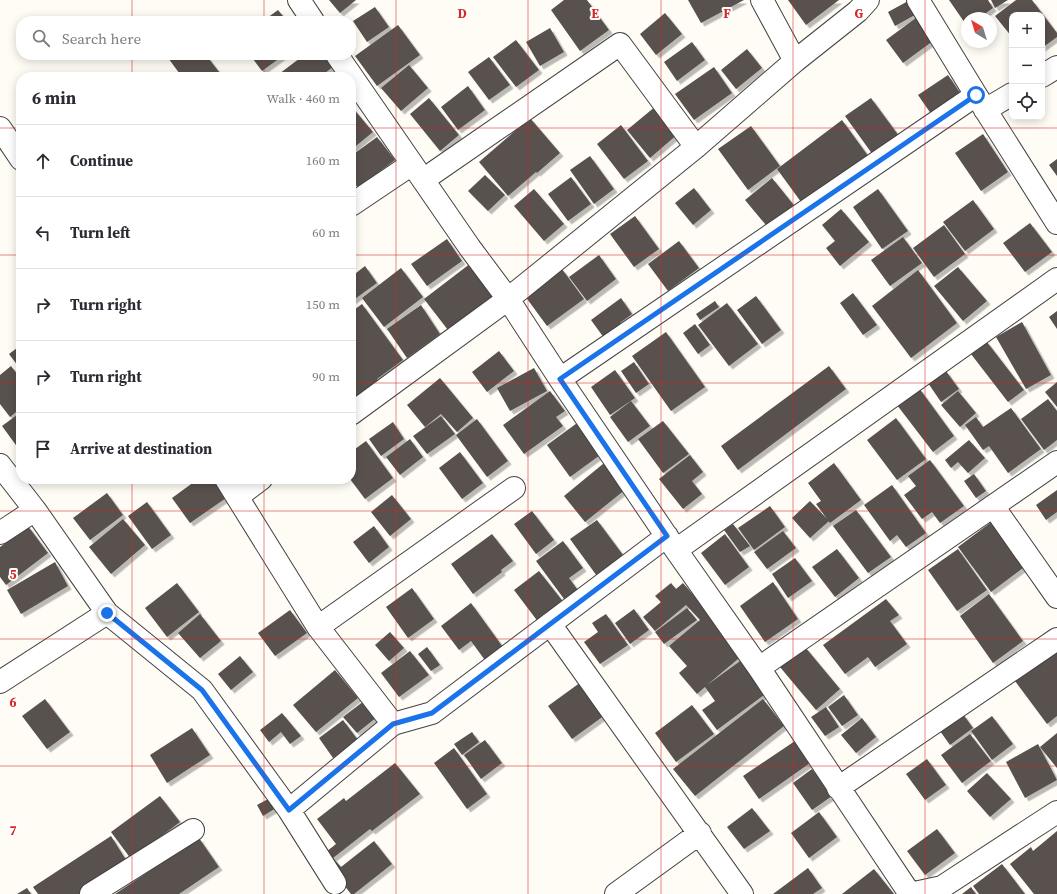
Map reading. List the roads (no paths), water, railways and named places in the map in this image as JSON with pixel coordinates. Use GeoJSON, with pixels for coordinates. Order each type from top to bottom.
{"type":"FeatureCollection","features":[{"type":"Feature","properties":{"kind":"street"},"geometry":{"type":"LineString","coordinates":[[299,0],[310,16]]}},
{"type":"Feature","properties":{"kind":"street"},"geometry":{"type":"LineString","coordinates":[[762,0],[795,61]]}},
{"type":"Feature","properties":{"kind":"street"},"geometry":{"type":"LineString","coordinates":[[356,410],[508,299],[696,147],[795,61],[858,11],[868,0]]}},
{"type":"Feature","properties":{"kind":"street"},"geometry":{"type":"LineString","coordinates":[[918,0],[980,103],[1057,223]]}},
{"type":"Feature","properties":{"kind":"street"},"geometry":{"type":"LineString","coordinates":[[356,203],[418,172],[620,44],[696,147]]}},
{"type":"Feature","properties":{"kind":"street"},"geometry":{"type":"LineString","coordinates":[[340,60],[349,72]]}},
{"type":"Feature","properties":{"kind":"street"},"geometry":{"type":"LineString","coordinates":[[1045,74],[1057,68]]}},
{"type":"Feature","properties":{"kind":"street"},"geometry":{"type":"LineString","coordinates":[[356,82],[470,248],[508,299],[560,379],[759,668],[910,894],[942,887],[1057,812]]}},
{"type":"Feature","properties":{"kind":"street"},"geometry":{"type":"LineString","coordinates":[[560,379],[980,103],[1009,95]]}},
{"type":"Feature","properties":{"kind":"street"},"geometry":{"type":"LineString","coordinates":[[0,128],[16,152]]}},
{"type":"Feature","properties":{"kind":"street"},"geometry":{"type":"LineString","coordinates":[[289,810],[393,724],[432,713],[550,624],[672,543],[1057,279]]}},
{"type":"Feature","properties":{"kind":"street"},"geometry":{"type":"LineString","coordinates":[[759,668],[1057,462]]}},
{"type":"Feature","properties":{"kind":"street"},"geometry":{"type":"LineString","coordinates":[[0,465],[35,510],[107,613],[202,690],[289,810],[335,883]]}},
{"type":"Feature","properties":{"kind":"street"},"geometry":{"type":"LineString","coordinates":[[245,484],[232,488],[318,627],[393,724]]}},
{"type":"Feature","properties":{"kind":"street"},"geometry":{"type":"LineString","coordinates":[[318,627],[514,488]]}},
{"type":"Feature","properties":{"kind":"street"},"geometry":{"type":"LineString","coordinates":[[993,506],[1057,597]]}},
{"type":"Feature","properties":{"kind":"street"},"geometry":{"type":"LineString","coordinates":[[0,533],[35,510]]}},
{"type":"Feature","properties":{"kind":"street"},"geometry":{"type":"LineString","coordinates":[[0,682],[107,613]]}},
{"type":"Feature","properties":{"kind":"street"},"geometry":{"type":"LineString","coordinates":[[550,624],[742,894]]}},
{"type":"Feature","properties":{"kind":"street"},"geometry":{"type":"LineString","coordinates":[[838,788],[1057,639]]}},
{"type":"Feature","properties":{"kind":"street"},"geometry":{"type":"LineString","coordinates":[[91,894],[193,830]]}},
{"type":"Feature","properties":{"kind":"street"},"geometry":{"type":"LineString","coordinates":[[616,894],[700,833]]}}]}
